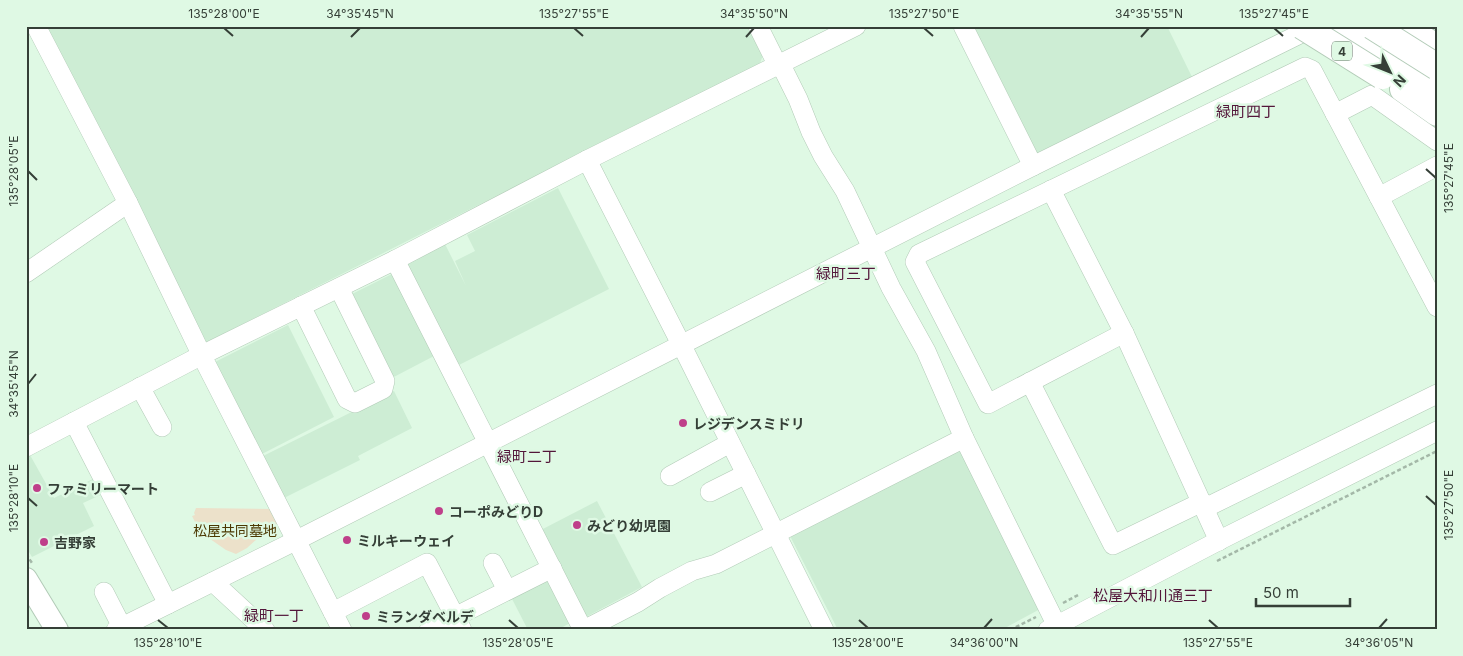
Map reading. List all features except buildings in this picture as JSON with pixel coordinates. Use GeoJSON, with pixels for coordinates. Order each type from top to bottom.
{"type":"FeatureCollection","features":[{"type":"Feature","properties":{"kind":"highway","name":"4"},"geometry":{"type":"LineString","coordinates":[[1302,26],[1362,62],[1437,113]]}},
{"type":"Feature","properties":{"kind":"highway","name":"4"},"geometry":{"type":"LineString","coordinates":[[1329,26],[1352,37],[1397,64],[1437,92]]}},
{"type":"Feature","properties":{"kind":"highway"},"geometry":{"type":"LineString","coordinates":[[1372,26],[1437,68]]}},
{"type":"Feature","properties":{"kind":"highway"},"geometry":{"type":"LineString","coordinates":[[1404,26],[1437,48]]}},
{"type":"Feature","properties":{"kind":"main road"},"geometry":{"type":"LineString","coordinates":[[26,579],[57,630]]}},
{"type":"Feature","properties":{"kind":"main road"},"geometry":{"type":"LineString","coordinates":[[26,598],[44,630]]}},
{"type":"Feature","properties":{"kind":"street"},"geometry":{"type":"LineString","coordinates":[[36,26],[128,203],[202,355],[342,630]]}},
{"type":"Feature","properties":{"kind":"street"},"geometry":{"type":"LineString","coordinates":[[758,26],[778,66],[784,71],[795,92],[823,156],[845,191],[891,288],[926,351],[964,438],[1053,628],[1219,541],[1437,431]]}},
{"type":"Feature","properties":{"kind":"street"},"geometry":{"type":"LineString","coordinates":[[26,447],[202,355],[395,260],[587,160],[856,26]]}},
{"type":"Feature","properties":{"kind":"street"},"geometry":{"type":"LineString","coordinates":[[963,26],[1033,166]]}},
{"type":"Feature","properties":{"kind":"street"},"geometry":{"type":"LineString","coordinates":[[104,592],[119,628],[297,540],[1033,166],[1316,26]]}},
{"type":"Feature","properties":{"kind":"street"},"geometry":{"type":"LineString","coordinates":[[1388,26],[1437,71]]}},
{"type":"Feature","properties":{"kind":"street"},"geometry":{"type":"LineString","coordinates":[[1124,333],[988,404],[915,262],[919,254],[1305,67],[1312,70],[1437,307]]}},
{"type":"Feature","properties":{"kind":"street"},"geometry":{"type":"LineString","coordinates":[[1335,114],[1372,95],[1437,141]]}},
{"type":"Feature","properties":{"kind":"street"},"geometry":{"type":"LineString","coordinates":[[587,160],[824,630]]}},
{"type":"Feature","properties":{"kind":"street"},"geometry":{"type":"LineString","coordinates":[[1379,197],[1437,166]]}},
{"type":"Feature","properties":{"kind":"street"},"geometry":{"type":"LineString","coordinates":[[1051,190],[1124,333],[1219,541]]}},
{"type":"Feature","properties":{"kind":"street"},"geometry":{"type":"LineString","coordinates":[[26,273],[128,203]]}},
{"type":"Feature","properties":{"kind":"street"},"geometry":{"type":"LineString","coordinates":[[395,260],[552,568],[578,628],[638,602],[660,588],[692,572],[716,564],[964,438]]}},
{"type":"Feature","properties":{"kind":"street"},"geometry":{"type":"LineString","coordinates":[[302,306],[347,399],[355,403],[383,389],[385,381],[339,288]]}},
{"type":"Feature","properties":{"kind":"street"},"geometry":{"type":"LineString","coordinates":[[1030,382],[1113,545],[1204,505],[1437,394]]}},
{"type":"Feature","properties":{"kind":"street"},"geometry":{"type":"LineString","coordinates":[[140,387],[162,428]]}},
{"type":"Feature","properties":{"kind":"street"},"geometry":{"type":"LineString","coordinates":[[74,422],[168,604]]}},
{"type":"Feature","properties":{"kind":"street"},"geometry":{"type":"LineString","coordinates":[[670,476],[730,443]]}},
{"type":"Feature","properties":{"kind":"street"},"geometry":{"type":"LineString","coordinates":[[710,492],[746,474]]}},
{"type":"Feature","properties":{"kind":"street"},"geometry":{"type":"LineString","coordinates":[[333,612],[427,563],[459,623]]}},
{"type":"Feature","properties":{"kind":"street"},"geometry":{"type":"LineString","coordinates":[[493,563],[507,590]]}},
{"type":"Feature","properties":{"kind":"street"},"geometry":{"type":"LineString","coordinates":[[429,630],[459,623],[507,590],[552,568]]}},
{"type":"Feature","properties":{"kind":"street"},"geometry":{"type":"LineString","coordinates":[[213,582],[265,630]]}},
{"type":"Feature","properties":{"kind":"path"},"geometry":{"type":"LineString","coordinates":[[1210,564],[1437,451]]}},
{"type":"Feature","properties":{"kind":"shaded area"},"geometry":{"type":"Polygon","coordinates":[[[43,26],[749,26],[763,55],[760,63],[203,344],[43,26]]]}},
{"type":"Feature","properties":{"kind":"shaded area"},"geometry":{"type":"Polygon","coordinates":[[[970,26],[1171,26],[1168,28],[1193,79],[1035,158],[970,26]]]}},
{"type":"Feature","properties":{"kind":"shaded area"},"geometry":{"type":"Polygon","coordinates":[[[558,188],[609,289],[455,367],[403,266],[445,244],[466,286],[455,261],[475,251],[467,235],[558,188]]]}},
{"type":"Feature","properties":{"kind":"shaded area"},"geometry":{"type":"Polygon","coordinates":[[[392,274],[434,356],[390,379],[348,296],[392,274]]]}},
{"type":"Feature","properties":{"kind":"shaded area"},"geometry":{"type":"Polygon","coordinates":[[[288,325],[334,417],[260,455],[213,363],[288,325]]]}},
{"type":"Feature","properties":{"kind":"shaded area"},"geometry":{"type":"Polygon","coordinates":[[[394,391],[412,428],[358,456],[360,460],[282,499],[261,457],[394,391]]]}},
{"type":"Feature","properties":{"kind":"shaded area"},"geometry":{"type":"Polygon","coordinates":[[[956,451],[963,453],[1042,608],[1001,630],[838,630],[790,536],[956,451]]]}},
{"type":"Feature","properties":{"kind":"shaded area"},"geometry":{"type":"Polygon","coordinates":[[[30,455],[54,498],[97,477],[105,493],[83,503],[94,526],[32,557],[26,547],[26,457],[30,455]]]}},
{"type":"Feature","properties":{"kind":"shaded area"},"geometry":{"type":"Polygon","coordinates":[[[597,501],[642,587],[584,618],[539,531],[597,501]]]}},
{"type":"Feature","properties":{"kind":"shaded area"},"geometry":{"type":"Polygon","coordinates":[[[550,574],[574,621],[557,630],[528,630],[510,595],[550,574]]]}},
{"type":"Feature","properties":{"kind":"green space","name":"松屋共同墓地"},"geometry":{"type":"Polygon","coordinates":[[[196,508],[274,509],[280,523],[269,528],[247,548],[236,554],[226,550],[200,532],[192,516],[195,515],[196,508]]]}},
{"type":"Feature","properties":{"kind":"place","name":"レジデンスミドリ"},"geometry":{"type":"Point","coordinates":[683,423]}},
{"type":"Feature","properties":{"kind":"place","name":"ファミリーマート"},"geometry":{"type":"Point","coordinates":[37,488]}},
{"type":"Feature","properties":{"kind":"place","name":"コーポみどりD"},"geometry":{"type":"Point","coordinates":[439,511]}},
{"type":"Feature","properties":{"kind":"place","name":"みどり幼児園"},"geometry":{"type":"Point","coordinates":[577,525]}},
{"type":"Feature","properties":{"kind":"place","name":"ミルキーウェイ"},"geometry":{"type":"Point","coordinates":[347,540]}},
{"type":"Feature","properties":{"kind":"place","name":"吉野家"},"geometry":{"type":"Point","coordinates":[44,542]}},
{"type":"Feature","properties":{"kind":"place","name":"ミランダベルデ"},"geometry":{"type":"Point","coordinates":[366,616]}},
{"type":"Feature","properties":{"kind":"district","name":"緑町四丁"},"geometry":{"type":"Point","coordinates":[1246,111]}},
{"type":"Feature","properties":{"kind":"district","name":"緑町三丁"},"geometry":{"type":"Point","coordinates":[846,273]}},
{"type":"Feature","properties":{"kind":"district","name":"緑町二丁"},"geometry":{"type":"Point","coordinates":[527,456]}},
{"type":"Feature","properties":{"kind":"district","name":"松屋大和川通三丁"},"geometry":{"type":"Point","coordinates":[1153,595]}},
{"type":"Feature","properties":{"kind":"district","name":"緑町一丁"},"geometry":{"type":"Point","coordinates":[274,615]}}]}
